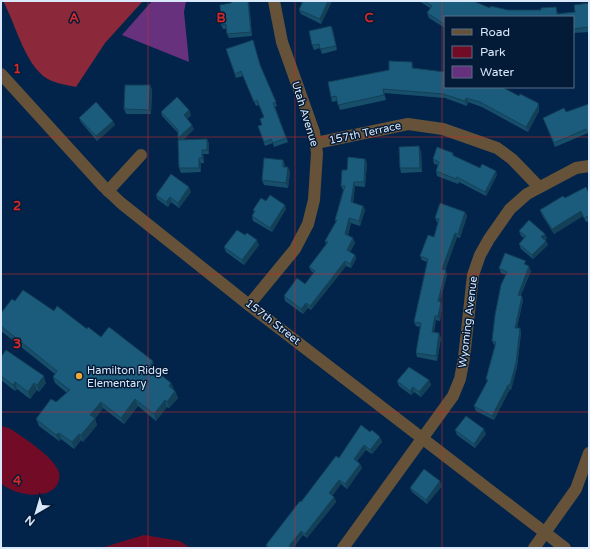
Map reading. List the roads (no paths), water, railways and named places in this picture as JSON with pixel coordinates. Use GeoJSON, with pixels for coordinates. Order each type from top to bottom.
{"type":"FeatureCollection","features":[{"type":"Feature","properties":{"kind":"street","name":"Utah Avenue"},"geometry":{"type":"LineString","coordinates":[[249,305],[295,249],[308,224],[314,200],[317,153],[314,132],[282,42],[274,1]]}},
{"type":"Feature","properties":{"kind":"street","name":"157th Street"},"geometry":{"type":"LineString","coordinates":[[1,74],[108,191],[249,305],[565,548]]}},
{"type":"Feature","properties":{"kind":"street","name":"157th Terrace"},"geometry":{"type":"LineString","coordinates":[[316,143],[408,124],[443,129],[497,148],[512,159],[539,187]]}},
{"type":"Feature","properties":{"kind":"street"},"geometry":{"type":"LineString","coordinates":[[108,191],[141,154]]}},
{"type":"Feature","properties":{"kind":"street","name":"Wyoming Avenue"},"geometry":{"type":"LineString","coordinates":[[343,548],[443,413],[460,379],[464,358],[473,275],[480,255],[510,209],[526,194],[576,168],[589,166]]}},
{"type":"Feature","properties":{"kind":"street"},"geometry":{"type":"LineString","coordinates":[[534,548],[576,489],[589,453]]}},
{"type":"Feature","properties":{"kind":"water"},"geometry":{"type":"Polygon","coordinates":[[[152,1],[186,1],[184,12],[189,62],[122,35],[152,1]]]}},
{"type":"Feature","properties":{"kind":"place","name":"Hamilton Ridge Elementary"},"geometry":{"type":"Point","coordinates":[79,376]}}]}
